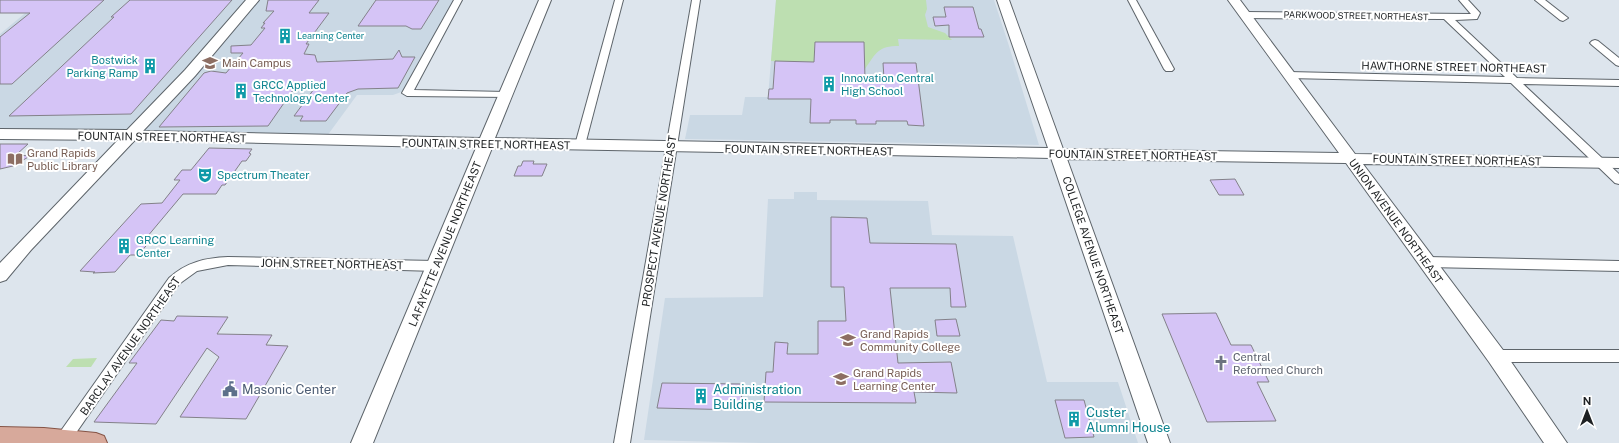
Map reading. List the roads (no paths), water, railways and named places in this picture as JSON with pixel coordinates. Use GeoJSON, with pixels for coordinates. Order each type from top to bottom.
{"type":"FeatureCollection","features":[{"type":"Feature","properties":{"kind":"main road"},"geometry":{"type":"LineString","coordinates":[[0,437],[96,443]]}},
{"type":"Feature","properties":{"kind":"street"},"geometry":{"type":"LineString","coordinates":[[0,275],[8,256],[132,136],[190,74],[253,0]]}},
{"type":"Feature","properties":{"kind":"street"},"geometry":{"type":"LineString","coordinates":[[458,0],[407,93],[506,95]]}},
{"type":"Feature","properties":{"kind":"street","name":"LAFAYETTE AVENUE NORTHEAST"},"geometry":{"type":"LineString","coordinates":[[362,443],[545,0]]}},
{"type":"Feature","properties":{"kind":"street"},"geometry":{"type":"LineString","coordinates":[[580,145],[619,0]]}},
{"type":"Feature","properties":{"kind":"street","name":"PROSPECT AVENUE NORTHEAST"},"geometry":{"type":"LineString","coordinates":[[622,443],[696,0]]}},
{"type":"Feature","properties":{"kind":"street","name":"COLLEGE AVENUE NORTHEAST"},"geometry":{"type":"LineString","coordinates":[[1003,0],[1159,443]]}},
{"type":"Feature","properties":{"kind":"street"},"geometry":{"type":"LineString","coordinates":[[1132,0],[1169,70]]}},
{"type":"Feature","properties":{"kind":"street","name":"UNION AVENUE NORTHEAST"},"geometry":{"type":"LineString","coordinates":[[1234,0],[1496,356],[1556,443]]}},
{"type":"Feature","properties":{"kind":"street","name":"PARKWOOD STREET NORTHEAST"},"geometry":{"type":"LineString","coordinates":[[1246,15],[1474,17],[1476,13],[1463,0]]}},
{"type":"Feature","properties":{"kind":"street"},"geometry":{"type":"LineString","coordinates":[[1540,0],[1563,18]]}},
{"type":"Feature","properties":{"kind":"street"},"geometry":{"type":"LineString","coordinates":[[1447,17],[1619,180]]}},
{"type":"Feature","properties":{"kind":"street"},"geometry":{"type":"LineString","coordinates":[[1595,43],[1619,63]]}},
{"type":"Feature","properties":{"kind":"street","name":"HAWTHORNE STREET NORTHEAST"},"geometry":{"type":"LineString","coordinates":[[1289,76],[1619,83]]}},
{"type":"Feature","properties":{"kind":"street","name":"FOUNTAIN STREET NORTHEAST"},"geometry":{"type":"LineString","coordinates":[[0,134],[486,144],[1619,163]]}},
{"type":"Feature","properties":{"kind":"street","name":"JOHN STREET NORTHEAST"},"geometry":{"type":"LineString","coordinates":[[228,261],[436,266]]}},
{"type":"Feature","properties":{"kind":"street","name":"BARCLAY AVENUE NORTHEAST"},"geometry":{"type":"LineString","coordinates":[[63,440],[174,281],[192,266],[228,261]]}},
{"type":"Feature","properties":{"kind":"street"},"geometry":{"type":"LineString","coordinates":[[1427,262],[1619,266]]}},
{"type":"Feature","properties":{"kind":"street"},"geometry":{"type":"LineString","coordinates":[[1496,356],[1619,356]]}},
{"type":"Feature","properties":{"kind":"place","name":"Learning Center"},"geometry":{"type":"Point","coordinates":[285,36]}},
{"type":"Feature","properties":{"kind":"place","name":"Main Campus"},"geometry":{"type":"Point","coordinates":[210,63]}},
{"type":"Feature","properties":{"kind":"place","name":"Bostwick Parking Ramp"},"geometry":{"type":"Point","coordinates":[150,66]}},
{"type":"Feature","properties":{"kind":"place","name":"Innovation Central High School"},"geometry":{"type":"Point","coordinates":[829,84]}},
{"type":"Feature","properties":{"kind":"place","name":"GRCC Applied Technology Center"},"geometry":{"type":"Point","coordinates":[241,91]}},
{"type":"Feature","properties":{"kind":"place","name":"Grand Rapids Public Library"},"geometry":{"type":"Point","coordinates":[15,159]}},
{"type":"Feature","properties":{"kind":"place","name":"Spectrum Theater"},"geometry":{"type":"Point","coordinates":[205,175]}},
{"type":"Feature","properties":{"kind":"place","name":"GRCC Learning Center"},"geometry":{"type":"Point","coordinates":[124,246]}},
{"type":"Feature","properties":{"kind":"place","name":"Grand Rapids Community College"},"geometry":{"type":"Point","coordinates":[848,340]}},
{"type":"Feature","properties":{"kind":"place","name":"Central Reformed Church"},"geometry":{"type":"Point","coordinates":[1221,363]}},
{"type":"Feature","properties":{"kind":"place","name":"Grand Rapids Learning Center"},"geometry":{"type":"Point","coordinates":[841,379]}},
{"type":"Feature","properties":{"kind":"place","name":"Masonic Center"},"geometry":{"type":"Point","coordinates":[230,389]}},
{"type":"Feature","properties":{"kind":"place","name":"Administration Building"},"geometry":{"type":"Point","coordinates":[701,396]}},
{"type":"Feature","properties":{"kind":"place","name":"Custer Alumni House"},"geometry":{"type":"Point","coordinates":[1074,419]}}]}
